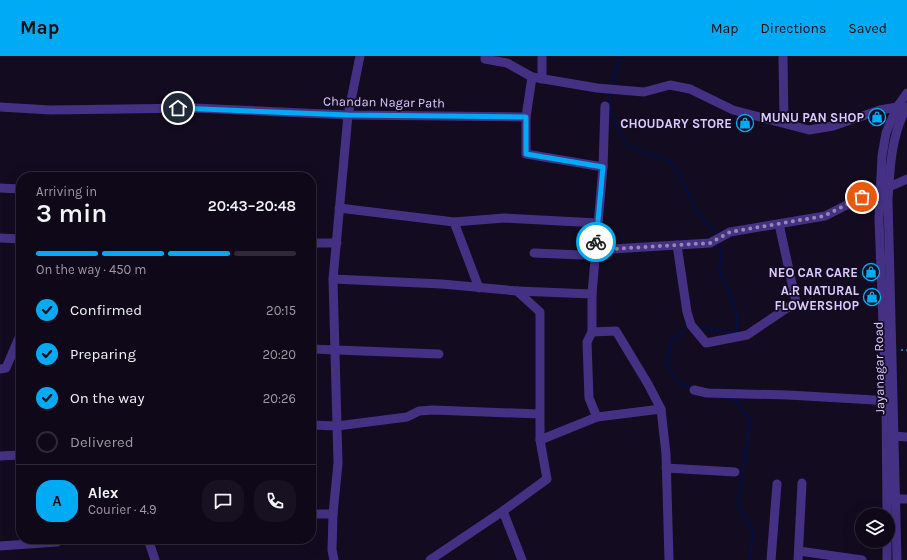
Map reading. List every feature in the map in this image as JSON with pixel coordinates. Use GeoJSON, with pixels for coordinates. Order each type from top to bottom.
{"type":"FeatureCollection","features":[{"type":"Feature","properties":{"kind":"street"},"geometry":{"type":"LineString","coordinates":[[334,560],[332,550],[333,514],[338,463],[334,350],[334,279],[348,115],[360,56]]}},
{"type":"Feature","properties":{"kind":"street"},"geometry":{"type":"LineString","coordinates":[[485,56],[485,59],[507,63],[532,77],[597,88],[644,92],[670,84],[690,89],[733,110],[809,130],[833,126],[880,110],[903,108]]}},
{"type":"Feature","properties":{"kind":"street"},"geometry":{"type":"LineString","coordinates":[[542,56],[542,79]]}},
{"type":"Feature","properties":{"kind":"street"},"geometry":{"type":"LineString","coordinates":[[783,56],[784,124]]}},
{"type":"Feature","properties":{"kind":"street"},"geometry":{"type":"LineString","coordinates":[[532,77],[526,117],[526,154],[603,167]]}},
{"type":"Feature","properties":{"kind":"street","name":"Jayanagar Road"},"geometry":{"type":"LineString","coordinates":[[897,560],[891,499],[890,401],[879,219],[884,188],[882,156],[886,133],[903,108],[907,93]]}},
{"type":"Feature","properties":{"kind":"street"},"geometry":{"type":"LineString","coordinates":[[597,417],[589,398],[587,342],[592,332],[592,294],[603,167],[605,106]]}},
{"type":"Feature","properties":{"kind":"street","name":"Chandan Nagar Path"},"geometry":{"type":"LineString","coordinates":[[0,107],[50,110],[194,108],[348,115],[526,117]]}},
{"type":"Feature","properties":{"kind":"street"},"geometry":{"type":"LineString","coordinates":[[534,253],[582,255],[596,250],[712,242],[730,232],[824,216],[884,188],[907,180]]}},
{"type":"Feature","properties":{"kind":"street"},"geometry":{"type":"LineString","coordinates":[[0,188],[16,189]]}},
{"type":"Feature","properties":{"kind":"street"},"geometry":{"type":"LineString","coordinates":[[340,208],[454,222],[504,218],[598,222]]}},
{"type":"Feature","properties":{"kind":"street"},"geometry":{"type":"LineString","coordinates":[[454,222],[479,288]]}},
{"type":"Feature","properties":{"kind":"street"},"geometry":{"type":"LineString","coordinates":[[677,245],[687,312],[694,328],[706,344],[747,334],[796,302],[779,224]]}},
{"type":"Feature","properties":{"kind":"street"},"geometry":{"type":"LineString","coordinates":[[0,238],[16,238]]}},
{"type":"Feature","properties":{"kind":"street"},"geometry":{"type":"LineString","coordinates":[[316,243],[337,243]]}},
{"type":"Feature","properties":{"kind":"street"},"geometry":{"type":"LineString","coordinates":[[334,279],[442,284],[517,291],[592,294]]}},
{"type":"Feature","properties":{"kind":"street"},"geometry":{"type":"LineString","coordinates":[[430,560],[503,512],[548,478],[540,440],[540,312],[517,291]]}},
{"type":"Feature","properties":{"kind":"street"},"geometry":{"type":"LineString","coordinates":[[592,332],[616,331],[648,384],[661,409],[666,468],[669,560]]}},
{"type":"Feature","properties":{"kind":"street"},"geometry":{"type":"LineString","coordinates":[[0,369],[6,368],[16,345]]}},
{"type":"Feature","properties":{"kind":"street"},"geometry":{"type":"LineString","coordinates":[[316,349],[439,354]]}},
{"type":"Feature","properties":{"kind":"street"},"geometry":{"type":"LineString","coordinates":[[694,390],[707,393],[788,395],[890,401]]}},
{"type":"Feature","properties":{"kind":"street","name":"Jayanagar Road"},"geometry":{"type":"LineString","coordinates":[[889,508],[891,499],[894,436],[890,401]]}},
{"type":"Feature","properties":{"kind":"street"},"geometry":{"type":"LineString","coordinates":[[540,440],[597,417],[661,409]]}},
{"type":"Feature","properties":{"kind":"street"},"geometry":{"type":"LineString","coordinates":[[316,425],[337,426],[407,417],[419,411],[433,410],[539,414]]}},
{"type":"Feature","properties":{"kind":"street"},"geometry":{"type":"LineString","coordinates":[[894,436],[907,437]]}},
{"type":"Feature","properties":{"kind":"street"},"geometry":{"type":"LineString","coordinates":[[0,456],[16,455]]}},
{"type":"Feature","properties":{"kind":"street"},"geometry":{"type":"LineString","coordinates":[[666,468],[735,472]]}},
{"type":"Feature","properties":{"kind":"street"},"geometry":{"type":"LineString","coordinates":[[802,483],[799,556],[862,560]]}},
{"type":"Feature","properties":{"kind":"street"},"geometry":{"type":"LineString","coordinates":[[771,560],[778,484]]}},
{"type":"Feature","properties":{"kind":"street"},"geometry":{"type":"LineString","coordinates":[[891,499],[907,499]]}},
{"type":"Feature","properties":{"kind":"street"},"geometry":{"type":"LineString","coordinates":[[503,512],[522,560]]}},
{"type":"Feature","properties":{"kind":"street"},"geometry":{"type":"LineString","coordinates":[[316,514],[333,514]]}},
{"type":"Feature","properties":{"kind":"street"},"geometry":{"type":"LineString","coordinates":[[0,546],[28,544]]}},
{"type":"Feature","properties":{"kind":"street"},"geometry":{"type":"LineString","coordinates":[[150,544],[155,560]]}},
{"type":"Feature","properties":{"kind":"street"},"geometry":{"type":"LineString","coordinates":[[887,548],[887,560]]}},
{"type":"Feature","properties":{"kind":"path"},"geometry":{"type":"LineString","coordinates":[[898,350],[907,350]]}},
{"type":"Feature","properties":{"kind":"waterway"},"geometry":{"type":"LineString","coordinates":[[612,87],[620,56]]}},
{"type":"Feature","properties":{"kind":"waterway"},"geometry":{"type":"LineString","coordinates":[[611,92],[610,106],[614,120],[628,146],[670,161],[678,172],[698,213],[714,231],[716,237]]}},
{"type":"Feature","properties":{"kind":"waterway"},"geometry":{"type":"LineString","coordinates":[[696,327],[737,333],[737,316],[731,296],[719,270],[722,256],[718,242]]}},
{"type":"Feature","properties":{"kind":"waterway"},"geometry":{"type":"LineString","coordinates":[[689,327],[671,341],[667,366],[680,384],[693,388]]}},
{"type":"Feature","properties":{"kind":"waterway"},"geometry":{"type":"LineString","coordinates":[[723,397],[736,401],[750,419],[738,504],[753,532],[750,560]]}},
{"type":"Feature","properties":{"kind":"way so far"},"geometry":{"type":"LineString","coordinates":[[596,242],[596,250],[710,243],[730,232],[824,216],[862,197]]}},
{"type":"Feature","properties":{"kind":"place","name":"MUNU PAN SHOP"},"geometry":{"type":"Point","coordinates":[877,117]}},
{"type":"Feature","properties":{"kind":"place","name":"CHOUDARY STORE"},"geometry":{"type":"Point","coordinates":[745,123]}},
{"type":"Feature","properties":{"kind":"place","name":"NEO CAR CARE"},"geometry":{"type":"Point","coordinates":[871,272]}},
{"type":"Feature","properties":{"kind":"place","name":"A.R NATURAL FLOWERSHOP"},"geometry":{"type":"Point","coordinates":[872,297]}},
{"type":"Feature","properties":{"kind":"route"},"geometry":{"type":"LineString","coordinates":[[178,108],[348,115],[526,117],[526,154],[603,167],[596,242]]}}]}
